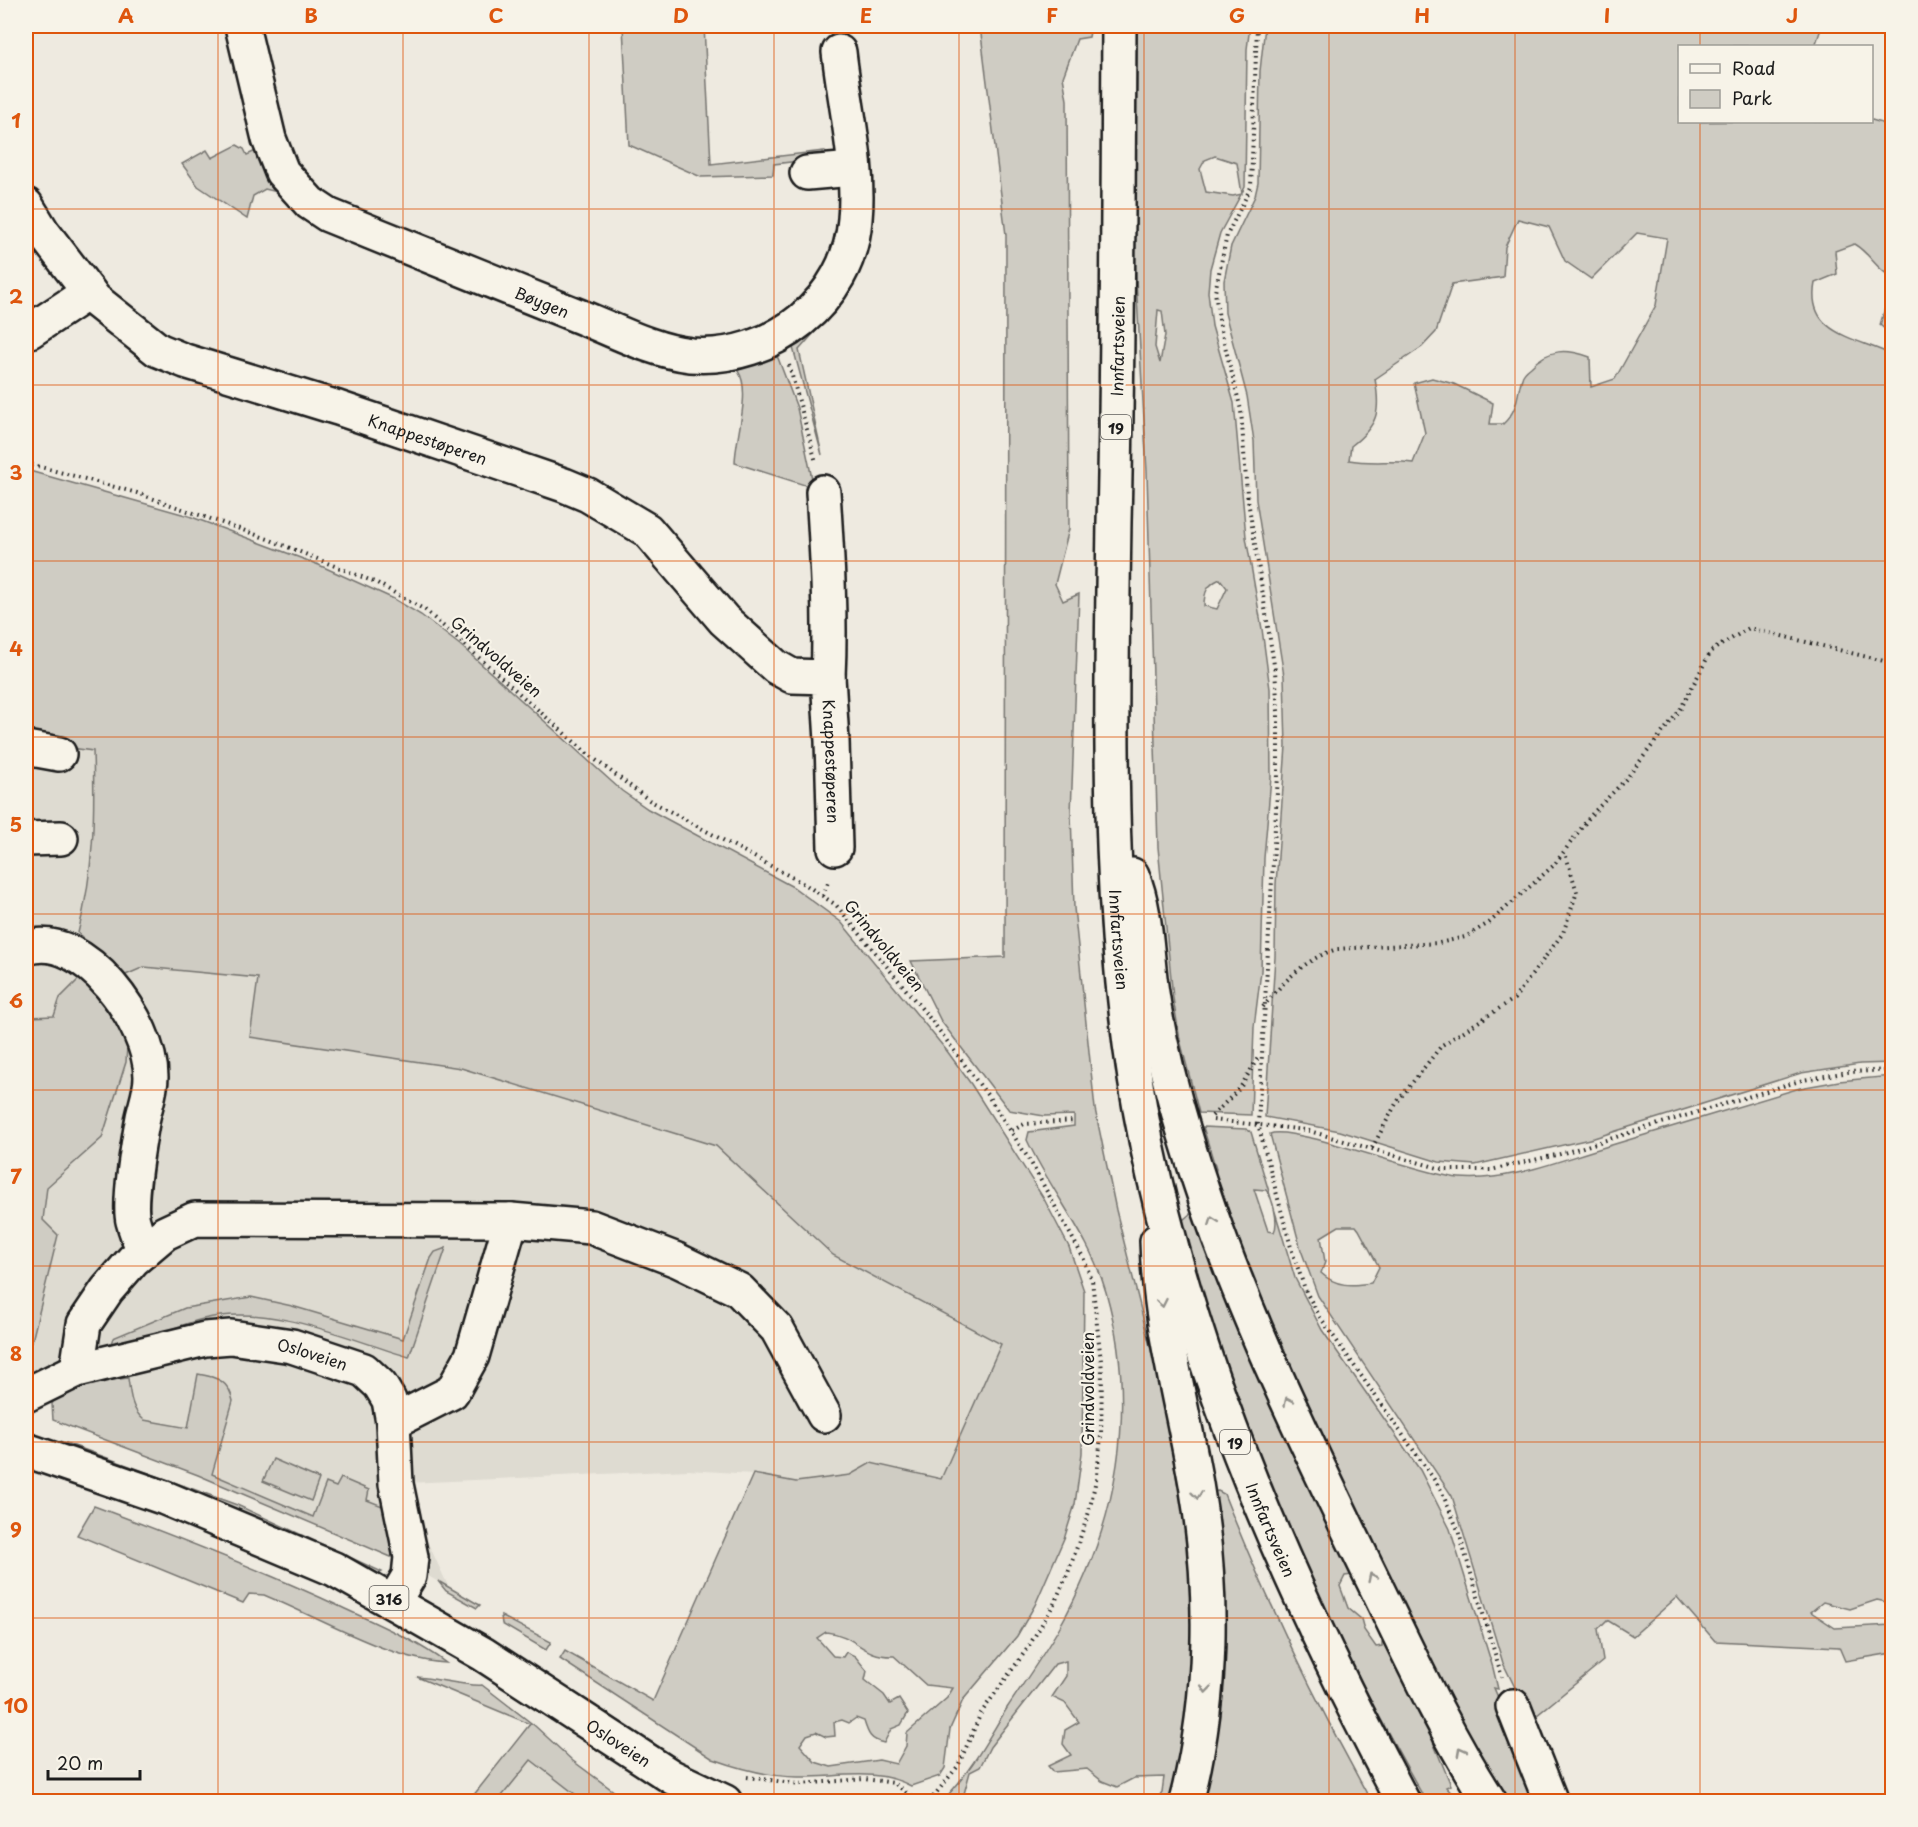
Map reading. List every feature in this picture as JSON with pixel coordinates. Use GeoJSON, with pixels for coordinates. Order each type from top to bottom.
{"type":"FeatureCollection","features":[{"type":"Feature","properties":{"kind":"main road","name":"Bøygen"},"geometry":{"type":"LineString","coordinates":[[242,26],[269,139],[282,172],[310,203],[328,214],[660,348],[689,354],[716,356],[750,349],[777,339],[825,296],[841,269],[850,245],[855,219],[854,169],[839,52]]}},
{"type":"Feature","properties":{"kind":"main road","name":"Innfartsveien"},"geometry":{"type":"LineString","coordinates":[[1119,26],[1118,340],[1111,713],[1113,829],[1124,982],[1146,1142],[1187,1305],[1221,1411],[1284,1563],[1344,1692],[1403,1802]]}},
{"type":"Feature","properties":{"kind":"main road"},"geometry":{"type":"LineString","coordinates":[[807,173],[854,169]]}},
{"type":"Feature","properties":{"kind":"main road","name":"Knappestøperen"},"geometry":{"type":"LineString","coordinates":[[26,205],[42,231],[89,292],[137,336],[158,350],[185,361],[338,408],[588,495],[647,530],[724,620],[776,667],[792,676],[828,677]]}},
{"type":"Feature","properties":{"kind":"main road"},"geometry":{"type":"LineString","coordinates":[[30,331],[89,292]]}},
{"type":"Feature","properties":{"kind":"main road","name":"Knappestøperen"},"geometry":{"type":"LineString","coordinates":[[823,492],[829,572],[828,677],[835,848]]}},
{"type":"Feature","properties":{"kind":"main road"},"geometry":{"type":"LineString","coordinates":[[26,748],[59,754]]}},
{"type":"Feature","properties":{"kind":"main road"},"geometry":{"type":"LineString","coordinates":[[1113,829],[1139,892],[1152,996],[1166,1065],[1211,1216],[1276,1376],[1328,1487],[1422,1680],[1490,1802]]}},
{"type":"Feature","properties":{"kind":"main road"},"geometry":{"type":"LineString","coordinates":[[26,839],[61,838]]}},
{"type":"Feature","properties":{"kind":"main road"},"geometry":{"type":"LineString","coordinates":[[26,948],[41,942],[66,948],[86,960],[118,996],[146,1044],[151,1077],[138,1144],[132,1219],[144,1251]]}},
{"type":"Feature","properties":{"kind":"main road"},"geometry":{"type":"LineString","coordinates":[[1156,1182],[1159,1287],[1196,1487],[1209,1629],[1200,1742],[1186,1802]]}},
{"type":"Feature","properties":{"kind":"main road"},"geometry":{"type":"LineString","coordinates":[[77,1370],[84,1324],[107,1290],[144,1251],[165,1233],[195,1219],[511,1220],[591,1227],[677,1260],[739,1290],[777,1329],[824,1415]]}},
{"type":"Feature","properties":{"kind":"main road"},"geometry":{"type":"LineString","coordinates":[[393,1422],[452,1392],[472,1356],[511,1220]]}},
{"type":"Feature","properties":{"kind":"main road","name":"Osloveien"},"geometry":{"type":"LineString","coordinates":[[26,1395],[77,1370],[205,1338],[231,1337],[292,1346],[364,1370],[380,1385],[389,1400],[393,1422],[396,1484],[411,1557],[408,1576],[394,1601]]}},
{"type":"Feature","properties":{"kind":"main road","name":"Osloveien"},"geometry":{"type":"LineString","coordinates":[[26,1450],[165,1498],[334,1569],[394,1601],[483,1654],[672,1777],[725,1802]]}},
{"type":"Feature","properties":{"kind":"main road"},"geometry":{"type":"LineString","coordinates":[[1513,1706],[1551,1802]]}},
{"type":"Feature","properties":{"kind":"path"},"geometry":{"type":"LineString","coordinates":[[1257,26],[1251,187],[1227,236],[1215,292],[1220,326],[1239,393],[1246,446],[1248,494],[1276,681],[1278,775],[1269,889],[1268,958],[1263,1008],[1258,1124],[1292,1251],[1306,1292],[1320,1317],[1440,1488],[1458,1530],[1494,1656],[1513,1706]]}},
{"type":"Feature","properties":{"kind":"path"},"geometry":{"type":"LineString","coordinates":[[777,339],[797,387],[823,492]]}},
{"type":"Feature","properties":{"kind":"path","name":"Grindvoldveien"},"geometry":{"type":"LineString","coordinates":[[26,463],[137,493],[267,539],[377,583],[425,610],[589,755],[648,800],[806,885],[836,904],[932,1021],[1012,1131],[1083,1257],[1092,1280],[1102,1371],[1097,1475],[1079,1544],[1054,1604],[1027,1649],[981,1713],[957,1766],[928,1802]]}},
{"type":"Feature","properties":{"kind":"path"},"geometry":{"type":"LineString","coordinates":[[1263,1008],[1284,981],[1322,954],[1337,948],[1413,946],[1465,937],[1490,923],[1564,852],[1592,815],[1626,779],[1680,710],[1711,651],[1749,628],[1893,663]]}},
{"type":"Feature","properties":{"kind":"path"},"geometry":{"type":"LineString","coordinates":[[1372,1148],[1397,1102],[1442,1045],[1514,999],[1563,933],[1577,892],[1564,852]]}},
{"type":"Feature","properties":{"kind":"path"},"geometry":{"type":"LineString","coordinates":[[1261,1053],[1240,1088],[1208,1120],[1306,1130],[1445,1170],[1491,1170],[1560,1154],[1803,1080],[1848,1072],[1893,1070]]}},
{"type":"Feature","properties":{"kind":"path"},"geometry":{"type":"LineString","coordinates":[[1012,1131],[1024,1124],[1075,1121]]}},
{"type":"Feature","properties":{"kind":"path"},"geometry":{"type":"LineString","coordinates":[[775,1782],[801,1784],[864,1779],[881,1781],[894,1783],[919,1802]]}},
{"type":"Feature","properties":{"kind":"shaded area"},"geometry":{"type":"Polygon","coordinates":[[[26,742],[93,751],[95,828],[86,902],[78,933],[144,967],[259,978],[250,1037],[461,1068],[716,1146],[833,1255],[1001,1344],[941,1479],[871,1463],[850,1475],[796,1482],[753,1474],[688,1470],[408,1483],[423,1532],[449,1588],[367,1541],[259,1493],[68,1421],[26,1377],[26,742]]]}},
{"type":"Feature","properties":{"kind":"shaded area"},"geometry":{"type":"Polygon","coordinates":[[[530,1724],[573,1761],[629,1801],[469,1802],[530,1724]]]}},
{"type":"Feature","properties":{"kind":"green space"},"geometry":{"type":"Polygon","coordinates":[[[623,26],[704,26],[711,164],[824,151],[816,159],[774,164],[773,175],[701,177],[629,145],[623,26]]]}},
{"type":"Feature","properties":{"kind":"green space"},"geometry":{"type":"Polygon","coordinates":[[[980,26],[1091,26],[1089,37],[1077,39],[1063,77],[1067,100],[1069,529],[1055,584],[1063,601],[1079,594],[1071,813],[1074,908],[1095,1109],[1116,1210],[1158,1378],[1184,1518],[1191,1589],[1193,1636],[1191,1690],[1172,1801],[1156,1801],[1162,1792],[1164,1777],[1134,1778],[1117,1787],[1102,1781],[1087,1769],[1053,1772],[1048,1766],[1071,1755],[1063,1744],[1065,1730],[1079,1722],[1065,1703],[1052,1697],[1066,1676],[1066,1661],[1055,1664],[990,1747],[980,1767],[970,1772],[962,1801],[947,1801],[949,1794],[973,1763],[1047,1649],[1079,1588],[1096,1548],[1108,1507],[1117,1464],[1121,1422],[1121,1379],[1116,1335],[1106,1292],[1090,1252],[1027,1140],[1029,1132],[1074,1126],[1074,1115],[1044,1116],[1009,1110],[941,1021],[911,961],[1005,957],[1006,235],[980,26]]]}},
{"type":"Feature","properties":{"kind":"green space"},"geometry":{"type":"Polygon","coordinates":[[[1137,26],[1250,26],[1247,49],[1245,187],[1242,193],[1237,163],[1215,156],[1205,160],[1200,169],[1206,192],[1233,196],[1241,194],[1220,233],[1210,269],[1208,292],[1212,326],[1234,403],[1246,537],[1270,689],[1271,777],[1264,858],[1261,971],[1254,1027],[1251,1115],[1199,1113],[1180,1040],[1173,998],[1158,847],[1147,472],[1135,262],[1137,26]],[[1158,310],[1155,347],[1160,363],[1165,335],[1162,311],[1158,310]],[[1220,579],[1207,590],[1204,606],[1217,609],[1227,588],[1220,579]]]}},
{"type":"Feature","properties":{"kind":"green space"},"geometry":{"type":"Polygon","coordinates":[[[1265,26],[1822,26],[1815,45],[1678,45],[1678,123],[1873,123],[1873,120],[1892,126],[1892,277],[1854,244],[1835,251],[1837,274],[1815,283],[1814,300],[1818,314],[1837,332],[1892,355],[1892,1063],[1860,1064],[1801,1073],[1594,1138],[1475,1165],[1439,1162],[1340,1131],[1265,1117],[1275,957],[1276,884],[1286,746],[1284,676],[1256,500],[1254,441],[1247,396],[1225,313],[1224,281],[1231,246],[1255,196],[1258,183],[1260,71],[1265,26]],[[1518,219],[1505,247],[1503,277],[1452,284],[1436,332],[1422,347],[1375,379],[1378,400],[1375,417],[1367,431],[1351,446],[1349,460],[1413,463],[1425,433],[1414,383],[1432,378],[1454,384],[1493,403],[1490,424],[1503,424],[1512,413],[1524,373],[1552,353],[1566,352],[1590,357],[1591,387],[1615,379],[1656,305],[1667,238],[1637,233],[1591,279],[1565,261],[1549,227],[1518,219]]]}},
{"type":"Feature","properties":{"kind":"green space"},"geometry":{"type":"Polygon","coordinates":[[[237,145],[244,149],[247,155],[258,150],[273,191],[265,189],[253,196],[247,219],[198,186],[182,164],[207,150],[212,158],[237,145]]]}},
{"type":"Feature","properties":{"kind":"green space"},"geometry":{"type":"Polygon","coordinates":[[[1892,294],[1892,335],[1880,325],[1887,301],[1892,294]]]}},
{"type":"Feature","properties":{"kind":"green space"},"geometry":{"type":"Polygon","coordinates":[[[820,326],[799,350],[822,455],[792,344],[803,331],[820,326]]]}},
{"type":"Feature","properties":{"kind":"green space"},"geometry":{"type":"Polygon","coordinates":[[[773,355],[778,358],[797,408],[814,488],[735,463],[743,403],[742,380],[738,371],[747,362],[773,355]]]}},
{"type":"Feature","properties":{"kind":"green space"},"geometry":{"type":"Polygon","coordinates":[[[26,470],[189,516],[319,565],[394,599],[421,615],[460,645],[622,791],[648,809],[793,887],[841,922],[947,1051],[971,1084],[1044,1199],[1069,1247],[1084,1291],[1082,1453],[1075,1504],[1065,1536],[1035,1605],[1017,1636],[963,1700],[950,1729],[945,1768],[940,1776],[911,1786],[898,1780],[870,1775],[787,1777],[734,1766],[713,1759],[560,1659],[565,1651],[653,1701],[753,1474],[796,1482],[850,1475],[871,1463],[941,1479],[1001,1344],[833,1255],[716,1146],[461,1068],[250,1037],[258,978],[144,967],[121,977],[78,933],[87,888],[92,843],[93,751],[26,742],[26,470]],[[826,1632],[817,1638],[833,1656],[843,1657],[846,1652],[855,1656],[867,1671],[865,1680],[884,1695],[890,1704],[899,1699],[908,1713],[901,1725],[891,1729],[884,1743],[873,1738],[868,1733],[864,1721],[856,1718],[849,1723],[842,1720],[834,1722],[835,1736],[826,1737],[816,1732],[807,1735],[800,1745],[815,1762],[831,1767],[879,1760],[896,1764],[906,1746],[907,1733],[947,1698],[953,1688],[926,1685],[894,1656],[866,1650],[836,1634],[826,1632]]]}},
{"type":"Feature","properties":{"kind":"green space"},"geometry":{"type":"Polygon","coordinates":[[[86,972],[128,1030],[126,1062],[102,1138],[47,1187],[43,1220],[58,1235],[32,1341],[26,1347],[26,1021],[30,1017],[54,1016],[60,998],[86,972]]]}},
{"type":"Feature","properties":{"kind":"green space"},"geometry":{"type":"Polygon","coordinates":[[[1892,1076],[1892,1603],[1877,1600],[1850,1609],[1823,1602],[1811,1612],[1835,1628],[1892,1625],[1892,1653],[1845,1661],[1839,1647],[1715,1641],[1677,1597],[1633,1636],[1607,1620],[1598,1629],[1603,1661],[1531,1720],[1503,1663],[1452,1496],[1318,1296],[1301,1250],[1270,1134],[1303,1136],[1441,1175],[1459,1178],[1496,1177],[1551,1164],[1800,1088],[1839,1081],[1892,1076]],[[1339,1226],[1321,1237],[1325,1262],[1321,1273],[1332,1281],[1351,1285],[1371,1283],[1379,1267],[1356,1226],[1339,1226]]]}},
{"type":"Feature","properties":{"kind":"green space"},"geometry":{"type":"Polygon","coordinates":[[[1203,1127],[1246,1129],[1251,1132],[1272,1202],[1266,1190],[1254,1189],[1268,1231],[1274,1232],[1275,1228],[1276,1217],[1273,1206],[1295,1278],[1322,1330],[1420,1470],[1450,1529],[1493,1668],[1498,1689],[1494,1688],[1543,1801],[1508,1801],[1447,1693],[1366,1531],[1296,1380],[1253,1278],[1215,1174],[1216,1169],[1203,1127]]]}},
{"type":"Feature","properties":{"kind":"green space"},"geometry":{"type":"Polygon","coordinates":[[[1190,1214],[1195,1218],[1476,1801],[1469,1801],[1437,1743],[1433,1742],[1451,1785],[1446,1787],[1459,1801],[1426,1801],[1342,1645],[1292,1538],[1247,1429],[1202,1297],[1183,1220],[1190,1214]],[[1352,1575],[1345,1576],[1340,1586],[1348,1608],[1361,1619],[1364,1630],[1376,1647],[1382,1646],[1382,1632],[1352,1575]]]}},
{"type":"Feature","properties":{"kind":"green space"},"geometry":{"type":"Polygon","coordinates":[[[446,1248],[409,1357],[308,1325],[281,1319],[229,1315],[203,1319],[134,1341],[110,1346],[113,1338],[185,1308],[251,1297],[292,1306],[403,1339],[431,1258],[435,1252],[446,1248]]]}},
{"type":"Feature","properties":{"kind":"green space"},"geometry":{"type":"Polygon","coordinates":[[[198,1374],[225,1384],[233,1401],[212,1474],[313,1517],[326,1483],[336,1487],[341,1478],[369,1490],[367,1500],[390,1509],[399,1544],[391,1557],[198,1475],[53,1420],[52,1404],[59,1390],[94,1382],[128,1378],[134,1406],[144,1420],[188,1428],[198,1374]]]}},
{"type":"Feature","properties":{"kind":"green space"},"geometry":{"type":"Polygon","coordinates":[[[66,1443],[237,1505],[382,1572],[377,1575],[65,1448],[66,1443]]]}},
{"type":"Feature","properties":{"kind":"green space"},"geometry":{"type":"Polygon","coordinates":[[[273,1459],[319,1479],[311,1501],[263,1481],[273,1459]]]}},
{"type":"Feature","properties":{"kind":"green space"},"geometry":{"type":"Polygon","coordinates":[[[1218,1491],[1224,1494],[1293,1650],[1371,1801],[1201,1802],[1212,1492],[1218,1491]]]}},
{"type":"Feature","properties":{"kind":"green space"},"geometry":{"type":"Polygon","coordinates":[[[94,1506],[311,1593],[395,1632],[446,1663],[424,1660],[378,1646],[264,1595],[249,1594],[243,1603],[77,1535],[94,1506]]]}},
{"type":"Feature","properties":{"kind":"green space"},"geometry":{"type":"Polygon","coordinates":[[[438,1581],[480,1605],[477,1608],[446,1591],[438,1581]]]}},
{"type":"Feature","properties":{"kind":"green space"},"geometry":{"type":"Polygon","coordinates":[[[501,1616],[551,1642],[546,1650],[502,1624],[501,1616]]]}},
{"type":"Feature","properties":{"kind":"green space"},"geometry":{"type":"Polygon","coordinates":[[[417,1677],[482,1685],[535,1726],[573,1761],[627,1801],[584,1801],[531,1760],[498,1801],[469,1801],[530,1724],[417,1677]]]}}]}
